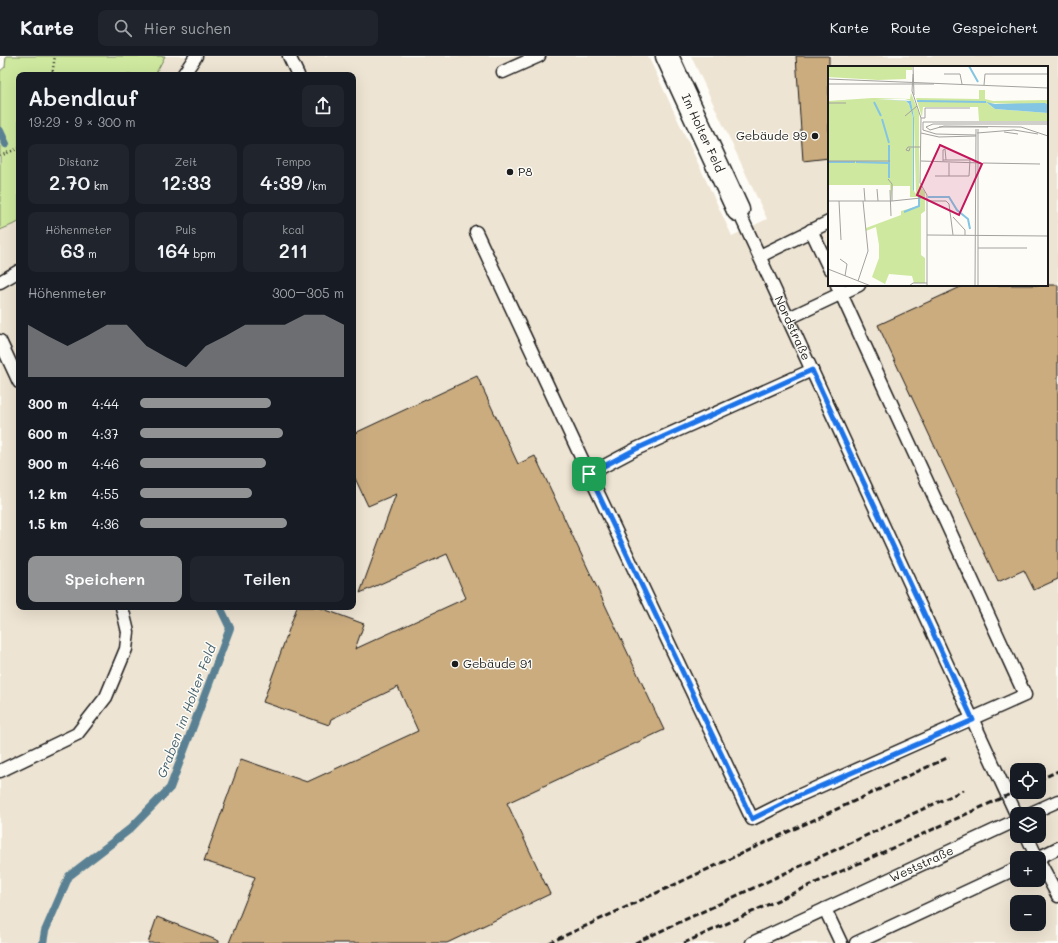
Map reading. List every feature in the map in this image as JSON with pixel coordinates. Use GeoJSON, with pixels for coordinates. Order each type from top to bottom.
{"type":"FeatureCollection","features":[{"type":"Feature","properties":{"kind":"street","name":"Im Holter Feld"},"geometry":{"type":"LineString","coordinates":[[667,56],[738,210]]}},
{"type":"Feature","properties":{"kind":"lane"},"geometry":{"type":"LineString","coordinates":[[185,72],[196,56]]}},
{"type":"Feature","properties":{"kind":"lane"},"geometry":{"type":"LineString","coordinates":[[289,56],[297,72]]}},
{"type":"Feature","properties":{"kind":"lane"},"geometry":{"type":"LineString","coordinates":[[503,72],[539,56]]}},
{"type":"Feature","properties":{"kind":"lane","name":"Nordstraße"},"geometry":{"type":"LineString","coordinates":[[738,210],[789,318],[1012,807]]}},
{"type":"Feature","properties":{"kind":"lane"},"geometry":{"type":"LineString","coordinates":[[760,256],[828,222]]}},
{"type":"Feature","properties":{"kind":"lane"},"geometry":{"type":"LineString","coordinates":[[811,230],[828,266]]}},
{"type":"Feature","properties":{"kind":"lane"},"geometry":{"type":"LineString","coordinates":[[476,232],[752,819],[798,796],[973,720],[1026,695],[839,289]]}},
{"type":"Feature","properties":{"kind":"lane"},"geometry":{"type":"LineString","coordinates":[[0,282],[16,273]]}},
{"type":"Feature","properties":{"kind":"lane"},"geometry":{"type":"LineString","coordinates":[[789,318],[839,289],[854,286]]}},
{"type":"Feature","properties":{"kind":"lane"},"geometry":{"type":"LineString","coordinates":[[0,341],[16,376]]}},
{"type":"Feature","properties":{"kind":"lane"},"geometry":{"type":"LineString","coordinates":[[589,474],[636,449],[812,370]]}},
{"type":"Feature","properties":{"kind":"lane"},"geometry":{"type":"LineString","coordinates":[[0,771],[77,734],[106,697],[126,649],[128,632],[123,610]]}},
{"type":"Feature","properties":{"kind":"lane"},"geometry":{"type":"LineString","coordinates":[[1045,807],[1058,801]]}},
{"type":"Feature","properties":{"kind":"lane","name":"Weststraße"},"geometry":{"type":"LineString","coordinates":[[752,943],[1010,823]]}},
{"type":"Feature","properties":{"kind":"lane"},"geometry":{"type":"LineString","coordinates":[[1046,854],[1058,848]]}},
{"type":"Feature","properties":{"kind":"lane"},"geometry":{"type":"LineString","coordinates":[[856,943],[1010,871]]}},
{"type":"Feature","properties":{"kind":"lane"},"geometry":{"type":"LineString","coordinates":[[1046,874],[1058,896]]}},
{"type":"Feature","properties":{"kind":"lane"},"geometry":{"type":"LineString","coordinates":[[825,909],[841,943]]}},
{"type":"Feature","properties":{"kind":"path"},"geometry":{"type":"LineString","coordinates":[[52,72],[55,56]]}},
{"type":"Feature","properties":{"kind":"path"},"geometry":{"type":"LineString","coordinates":[[0,156],[16,149]]}},
{"type":"Feature","properties":{"kind":"shaded area"},"geometry":{"type":"Polygon","coordinates":[[[165,56],[648,56],[732,236],[767,219],[691,56],[1058,56],[1058,943],[0,943],[0,230],[16,223],[16,610],[356,610],[356,72],[157,72],[165,56]]]}},
{"type":"Feature","properties":{"kind":"green space"},"geometry":{"type":"Polygon","coordinates":[[[6,56],[165,56],[157,72],[16,72],[16,223],[0,230],[0,71],[5,67],[6,56]]]}},
{"type":"Feature","properties":{"kind":"building"},"geometry":{"type":"Polygon","coordinates":[[[796,56],[829,56],[828,158],[803,161],[796,56]]]}},
{"type":"Feature","properties":{"kind":"building"},"geometry":{"type":"Polygon","coordinates":[[[1058,285],[1058,579],[1034,590],[1024,570],[998,582],[878,325],[963,286],[1058,285]]]}},
{"type":"Feature","properties":{"kind":"building","name":"Gebäude 91"},"geometry":{"type":"Polygon","coordinates":[[[477,376],[518,464],[535,456],[664,730],[507,803],[550,894],[447,943],[229,943],[255,877],[204,861],[241,759],[307,782],[418,731],[398,687],[331,719],[329,725],[263,702],[296,610],[326,610],[364,624],[355,649],[466,598],[447,554],[360,593],[396,494],[368,506],[356,480],[356,433],[477,376]]]}},
{"type":"Feature","properties":{"kind":"building"},"geometry":{"type":"Polygon","coordinates":[[[157,917],[219,941],[219,943],[148,943],[157,917]]]}},
{"type":"Feature","properties":{"kind":"waterway","name":"Graben im Holter Feld"},"geometry":{"type":"LineString","coordinates":[[0,131],[6,144]]}},
{"type":"Feature","properties":{"kind":"waterway","name":"Graben im Holter Feld"},"geometry":{"type":"LineString","coordinates":[[43,943],[45,931],[69,876],[130,829],[170,788],[230,628],[221,610]]}},
{"type":"Feature","properties":{"kind":"railway"},"geometry":{"type":"LineString","coordinates":[[549,943],[949,757]]}},
{"type":"Feature","properties":{"kind":"railway"},"geometry":{"type":"LineString","coordinates":[[1046,777],[1058,771]]}},
{"type":"Feature","properties":{"kind":"railway"},"geometry":{"type":"LineString","coordinates":[[635,943],[964,790]]}},
{"type":"Feature","properties":{"kind":"railway"},"geometry":{"type":"LineString","coordinates":[[684,943],[1010,794]]}},
{"type":"Feature","properties":{"kind":"place","name":"Gebäude 99"},"geometry":{"type":"Point","coordinates":[815,136]}},
{"type":"Feature","properties":{"kind":"place","name":"P8"},"geometry":{"type":"Point","coordinates":[510,172]}},
{"type":"Feature","properties":{"kind":"place","name":"Gebäude 91"},"geometry":{"type":"Point","coordinates":[455,664]}},
{"type":"Feature","properties":{"kind":"route"},"geometry":{"type":"LineString","coordinates":[[812,370],[973,720],[798,796],[752,819],[589,474],[636,449],[812,370]]}}]}
